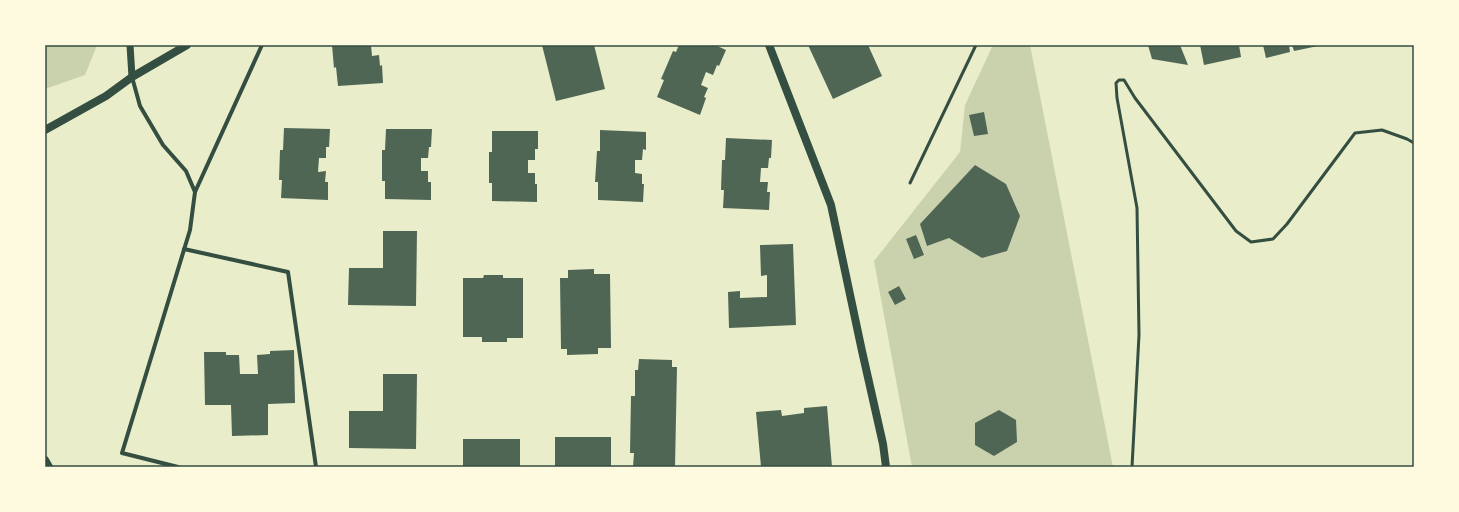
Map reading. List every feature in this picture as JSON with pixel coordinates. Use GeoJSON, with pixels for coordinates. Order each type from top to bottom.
{"type":"FeatureCollection","features":[{"type":"Feature","properties":{"kind":"main road"},"geometry":{"type":"LineString","coordinates":[[45,130],[106,96],[132,77],[187,45]]}},
{"type":"Feature","properties":{"kind":"main road"},"geometry":{"type":"LineString","coordinates":[[769,45],[832,205],[883,444],[886,467]]}},
{"type":"Feature","properties":{"kind":"main road"},"geometry":{"type":"LineString","coordinates":[[45,460],[49,467]]}},
{"type":"Feature","properties":{"kind":"street"},"geometry":{"type":"LineString","coordinates":[[130,45],[132,77],[140,106],[163,145],[186,172],[195,192]]}},
{"type":"Feature","properties":{"kind":"street"},"geometry":{"type":"LineString","coordinates":[[178,467],[122,453],[190,230],[195,192],[262,45]]}},
{"type":"Feature","properties":{"kind":"street"},"geometry":{"type":"LineString","coordinates":[[184,249],[288,272],[316,467]]}},
{"type":"Feature","properties":{"kind":"lane"},"geometry":{"type":"LineString","coordinates":[[910,183],[976,45]]}},
{"type":"Feature","properties":{"kind":"lane"},"geometry":{"type":"LineString","coordinates":[[1132,467],[1139,335],[1137,208],[1117,98],[1116,83],[1119,80],[1124,80],[1135,98],[1236,231],[1251,242],[1273,239],[1287,224],[1355,133],[1382,130],[1414,143]]}},
{"type":"Feature","properties":{"kind":"green space"},"geometry":{"type":"Polygon","coordinates":[[[45,45],[97,45],[85,75],[45,89],[45,45]]]}},
{"type":"Feature","properties":{"kind":"green space"},"geometry":{"type":"Polygon","coordinates":[[[1030,45],[1113,467],[912,467],[874,261],[960,152],[965,105],[992,47],[1030,45]]]}},
{"type":"Feature","properties":{"kind":"building"},"geometry":{"type":"Polygon","coordinates":[[[332,45],[371,45],[372,56],[379,55],[380,66],[382,65],[383,83],[338,86],[336,67],[334,68],[332,45]]]}},
{"type":"Feature","properties":{"kind":"building"},"geometry":{"type":"Polygon","coordinates":[[[542,45],[594,45],[605,89],[556,101],[542,45]]]}},
{"type":"Feature","properties":{"kind":"building"},"geometry":{"type":"Polygon","coordinates":[[[679,45],[715,45],[726,50],[713,75],[706,72],[701,85],[708,88],[704,97],[706,98],[700,115],[657,97],[664,80],[661,79],[673,51],[676,52],[679,45]]]}},
{"type":"Feature","properties":{"kind":"building"},"geometry":{"type":"Polygon","coordinates":[[[808,45],[868,45],[882,76],[833,99],[808,45]]]}},
{"type":"Feature","properties":{"kind":"building"},"geometry":{"type":"Polygon","coordinates":[[[1148,45],[1180,45],[1188,65],[1152,59],[1148,45]]]}},
{"type":"Feature","properties":{"kind":"building"},"geometry":{"type":"Polygon","coordinates":[[[1200,45],[1239,45],[1241,57],[1204,65],[1200,45]]]}},
{"type":"Feature","properties":{"kind":"building"},"geometry":{"type":"Polygon","coordinates":[[[1263,45],[1289,45],[1290,52],[1266,58],[1263,45]]]}},
{"type":"Feature","properties":{"kind":"building"},"geometry":{"type":"Polygon","coordinates":[[[1292,45],[1318,45],[1318,46],[1294,51],[1292,45]]]}},
{"type":"Feature","properties":{"kind":"building"},"geometry":{"type":"Polygon","coordinates":[[[984,112],[988,134],[974,136],[969,115],[984,112]]]}},
{"type":"Feature","properties":{"kind":"building"},"geometry":{"type":"Polygon","coordinates":[[[284,128],[330,129],[329,147],[326,147],[326,158],[319,158],[318,172],[326,171],[325,182],[328,182],[328,200],[281,198],[282,180],[279,180],[280,150],[283,150],[284,128]]]}},
{"type":"Feature","properties":{"kind":"building"},"geometry":{"type":"Polygon","coordinates":[[[386,129],[432,129],[431,147],[429,147],[428,158],[421,158],[421,171],[428,171],[428,182],[431,182],[431,200],[385,199],[385,181],[382,181],[382,150],[385,150],[386,129]]]}},
{"type":"Feature","properties":{"kind":"building"},"geometry":{"type":"Polygon","coordinates":[[[600,130],[646,132],[646,150],[643,149],[642,160],[635,160],[635,173],[642,174],[642,184],[644,184],[643,202],[598,200],[598,182],[595,182],[597,151],[600,151],[600,130]]]}},
{"type":"Feature","properties":{"kind":"building"},"geometry":{"type":"Polygon","coordinates":[[[492,131],[538,131],[538,149],[535,149],[535,160],[528,160],[528,173],[535,173],[535,184],[537,184],[537,202],[492,201],[492,183],[489,183],[489,152],[492,152],[492,131]]]}},
{"type":"Feature","properties":{"kind":"building"},"geometry":{"type":"Polygon","coordinates":[[[726,138],[772,140],[771,158],[769,158],[768,168],[761,168],[760,182],[768,182],[767,192],[770,192],[769,210],[723,208],[724,190],[721,190],[722,160],[725,160],[726,138]]]}},
{"type":"Feature","properties":{"kind":"building"},"geometry":{"type":"Polygon","coordinates":[[[975,165],[1006,184],[1020,216],[1007,251],[982,258],[949,238],[927,246],[920,224],[975,165]]]}},
{"type":"Feature","properties":{"kind":"building"},"geometry":{"type":"Polygon","coordinates":[[[383,231],[417,231],[416,306],[348,305],[349,268],[383,268],[383,231]]]}},
{"type":"Feature","properties":{"kind":"building"},"geometry":{"type":"Polygon","coordinates":[[[916,235],[924,255],[914,259],[906,239],[916,235]]]}},
{"type":"Feature","properties":{"kind":"building"},"geometry":{"type":"Polygon","coordinates":[[[793,244],[796,325],[729,328],[728,292],[740,291],[740,298],[767,297],[767,275],[761,276],[760,245],[793,244]]]}},
{"type":"Feature","properties":{"kind":"building"},"geometry":{"type":"Polygon","coordinates":[[[594,269],[594,274],[610,274],[611,348],[598,348],[598,354],[567,355],[567,349],[561,349],[560,278],[568,278],[568,270],[594,269]]]}},
{"type":"Feature","properties":{"kind":"building"},"geometry":{"type":"Polygon","coordinates":[[[484,275],[503,275],[503,278],[523,278],[523,338],[507,338],[507,342],[482,342],[482,337],[463,337],[463,278],[483,278],[484,275]]]}},
{"type":"Feature","properties":{"kind":"building"},"geometry":{"type":"Polygon","coordinates":[[[899,286],[906,299],[895,305],[888,292],[899,286]]]}},
{"type":"Feature","properties":{"kind":"building"},"geometry":{"type":"Polygon","coordinates":[[[294,350],[295,403],[268,404],[268,435],[232,436],[231,405],[205,405],[204,352],[226,352],[226,355],[239,355],[240,374],[258,374],[257,355],[270,354],[270,351],[294,350]]]}},
{"type":"Feature","properties":{"kind":"building"},"geometry":{"type":"Polygon","coordinates":[[[639,359],[672,360],[672,367],[677,367],[675,467],[633,467],[634,453],[630,453],[631,396],[635,396],[635,370],[638,370],[639,359]]]}},
{"type":"Feature","properties":{"kind":"building"},"geometry":{"type":"Polygon","coordinates":[[[383,374],[417,374],[416,449],[349,448],[349,411],[383,411],[383,374]]]}},
{"type":"Feature","properties":{"kind":"building"},"geometry":{"type":"Polygon","coordinates":[[[827,406],[832,467],[761,467],[756,412],[781,410],[782,416],[804,413],[804,408],[827,406]]]}},
{"type":"Feature","properties":{"kind":"building"},"geometry":{"type":"Polygon","coordinates":[[[999,410],[1016,420],[1017,442],[994,456],[975,445],[975,423],[999,410]]]}},
{"type":"Feature","properties":{"kind":"building"},"geometry":{"type":"Polygon","coordinates":[[[555,437],[611,437],[611,467],[555,467],[555,437]]]}},
{"type":"Feature","properties":{"kind":"building"},"geometry":{"type":"Polygon","coordinates":[[[463,439],[520,439],[520,467],[463,467],[463,439]]]}}]}
